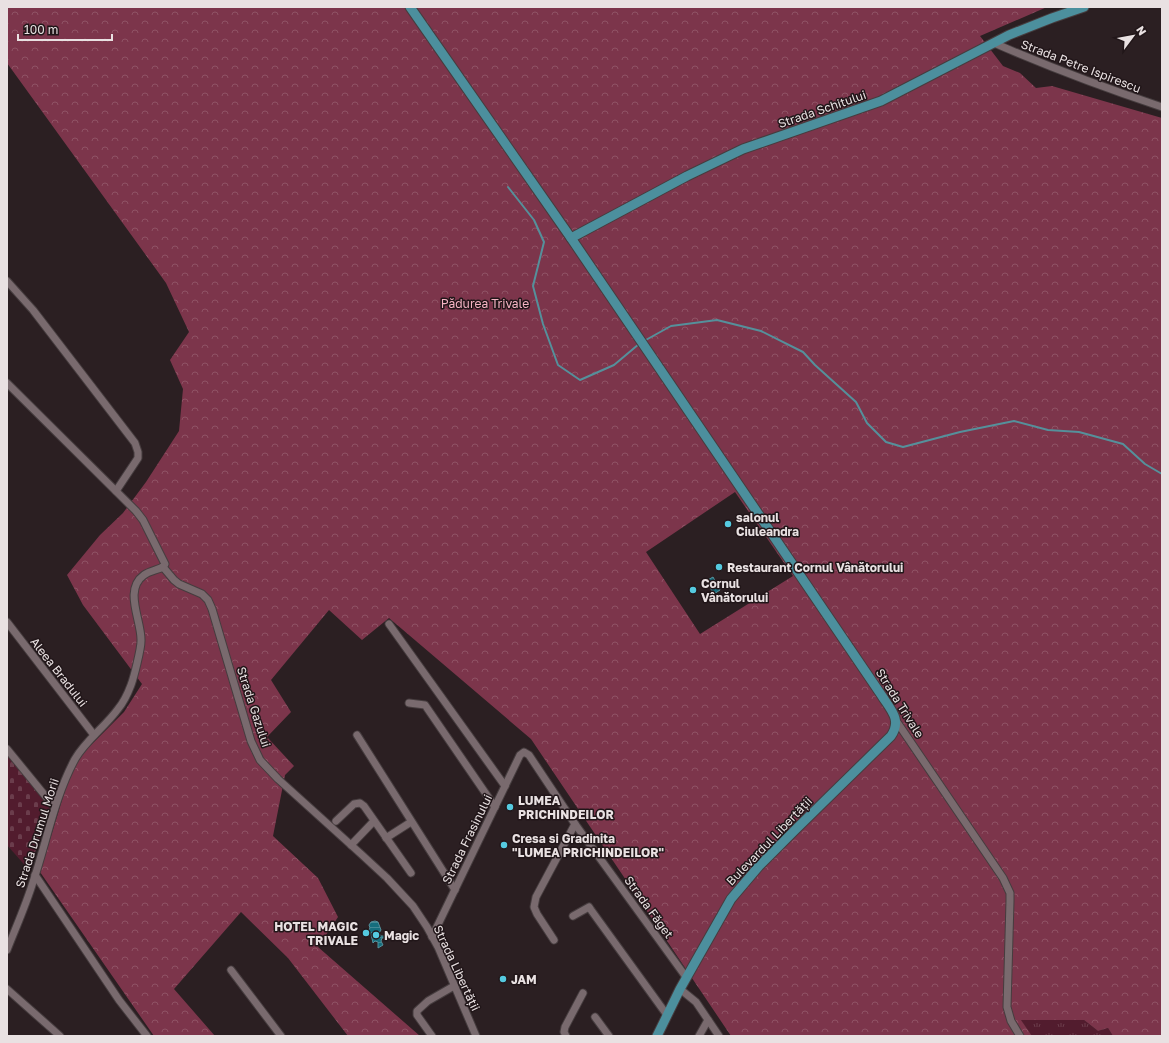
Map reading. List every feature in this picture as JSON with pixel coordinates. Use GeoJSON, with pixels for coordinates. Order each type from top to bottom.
{"type":"FeatureCollection","features":[{"type":"Feature","properties":{"kind":"main road","name":"Strada Trivale"},"geometry":{"type":"LineString","coordinates":[[410,7],[571,238],[890,708],[897,722]]}},
{"type":"Feature","properties":{"kind":"main road","name":"Strada Schitului"},"geometry":{"type":"LineString","coordinates":[[571,238],[687,176],[743,149],[881,101],[994,43],[1052,18],[1084,7]]}},
{"type":"Feature","properties":{"kind":"main road","name":"Bulevardul Libertății"},"geometry":{"type":"LineString","coordinates":[[657,1036],[686,977],[720,915],[736,893],[759,866],[891,736],[897,722]]}},
{"type":"Feature","properties":{"kind":"street","name":"Strada Petre Ispirescu"},"geometry":{"type":"LineString","coordinates":[[994,43],[1030,59],[1133,98],[1162,107]]}},
{"type":"Feature","properties":{"kind":"street"},"geometry":{"type":"LineString","coordinates":[[7,281],[33,310],[135,443],[138,458],[116,490]]}},
{"type":"Feature","properties":{"kind":"street"},"geometry":{"type":"LineString","coordinates":[[7,383],[136,511],[143,520],[165,564],[163,567]]}},
{"type":"Feature","properties":{"kind":"street","name":"Strada Drumul Morii"},"geometry":{"type":"LineString","coordinates":[[7,950],[8,940],[35,875],[56,802],[76,758],[94,735],[119,708],[131,684],[142,641],[134,599],[138,582],[148,572],[163,567]]}},
{"type":"Feature","properties":{"kind":"street","name":"Strada Gazului"},"geometry":{"type":"LineString","coordinates":[[163,567],[179,584],[202,594],[208,600],[251,741],[260,760],[278,779],[400,892]]}},
{"type":"Feature","properties":{"kind":"street","name":"Aleea Bradului"},"geometry":{"type":"LineString","coordinates":[[7,622],[94,735]]}},
{"type":"Feature","properties":{"kind":"street"},"geometry":{"type":"LineString","coordinates":[[389,624],[505,786]]}},
{"type":"Feature","properties":{"kind":"street"},"geometry":{"type":"LineString","coordinates":[[409,703],[425,705],[495,807]]}},
{"type":"Feature","properties":{"kind":"street","name":"Strada Trivale"},"geometry":{"type":"LineString","coordinates":[[897,722],[1008,888],[1010,901],[1007,1007],[1011,1021],[1020,1036]]}},
{"type":"Feature","properties":{"kind":"street"},"geometry":{"type":"LineString","coordinates":[[357,735],[455,890]]}},
{"type":"Feature","properties":{"kind":"street"},"geometry":{"type":"LineString","coordinates":[[7,748],[47,798],[56,802]]}},
{"type":"Feature","properties":{"kind":"street","name":"Strada Frasinului"},"geometry":{"type":"LineString","coordinates":[[432,937],[520,755],[524,752]]}},
{"type":"Feature","properties":{"kind":"street","name":"Strada Făget"},"geometry":{"type":"LineString","coordinates":[[524,752],[529,755],[575,824],[686,977]]}},
{"type":"Feature","properties":{"kind":"street"},"geometry":{"type":"LineString","coordinates":[[336,821],[354,804],[358,803],[364,806],[411,873]]}},
{"type":"Feature","properties":{"kind":"street"},"geometry":{"type":"LineString","coordinates":[[351,845],[374,821]]}},
{"type":"Feature","properties":{"kind":"street"},"geometry":{"type":"LineString","coordinates":[[386,838],[411,822]]}},
{"type":"Feature","properties":{"kind":"street"},"geometry":{"type":"LineString","coordinates":[[554,940],[534,907],[536,897],[575,824]]}},
{"type":"Feature","properties":{"kind":"street"},"geometry":{"type":"LineString","coordinates":[[35,875],[119,1000],[147,1036]]}},
{"type":"Feature","properties":{"kind":"street","name":"Strada Libertății"},"geometry":{"type":"LineString","coordinates":[[400,892],[418,914],[432,937],[476,1036]]}},
{"type":"Feature","properties":{"kind":"street"},"geometry":{"type":"LineString","coordinates":[[573,916],[585,908],[589,908],[591,910],[667,1015]]}},
{"type":"Feature","properties":{"kind":"street"},"geometry":{"type":"LineString","coordinates":[[231,970],[280,1036]]}},
{"type":"Feature","properties":{"kind":"street"},"geometry":{"type":"LineString","coordinates":[[432,1036],[417,1015],[417,1011],[428,1001],[454,986]]}},
{"type":"Feature","properties":{"kind":"street"},"geometry":{"type":"LineString","coordinates":[[7,989],[60,1036]]}},
{"type":"Feature","properties":{"kind":"street"},"geometry":{"type":"LineString","coordinates":[[680,989],[696,1002],[719,1036]]}},
{"type":"Feature","properties":{"kind":"street"},"geometry":{"type":"LineString","coordinates":[[566,1036],[564,1032],[565,1027],[583,993]]}},
{"type":"Feature","properties":{"kind":"street"},"geometry":{"type":"LineString","coordinates":[[595,1016],[609,1036]]}},
{"type":"Feature","properties":{"kind":"street"},"geometry":{"type":"LineString","coordinates":[[700,1036],[708,1020]]}},
{"type":"Feature","properties":{"kind":"green space","name":"Pădurea Trivale"},"geometry":{"type":"Polygon","coordinates":[[[7,7],[1047,7],[980,36],[1003,66],[1020,73],[1036,88],[1052,86],[1162,118],[1162,1036],[1113,1036],[1108,1028],[1098,1031],[1084,1020],[1021,1020],[1032,1036],[731,1036],[531,739],[389,618],[362,640],[329,610],[271,680],[291,712],[267,737],[294,766],[285,775],[273,836],[318,878],[338,917],[318,947],[420,1036],[348,1036],[288,958],[241,912],[174,989],[215,1036],[154,1036],[40,872],[70,774],[84,752],[124,712],[142,684],[83,605],[67,575],[100,535],[123,513],[146,482],[179,431],[183,389],[170,360],[189,332],[166,283],[7,63],[7,7]],[[735,492],[646,552],[700,634],[793,576],[735,492]]]}},
{"type":"Feature","properties":{"kind":"green space"},"geometry":{"type":"Polygon","coordinates":[[[7,754],[50,809],[29,870],[7,845],[7,754]]]}},
{"type":"Feature","properties":{"kind":"green space"},"geometry":{"type":"Polygon","coordinates":[[[1020,1019],[1084,1020],[1098,1031],[1108,1028],[1113,1036],[1032,1036],[1020,1019]]]}},
{"type":"Feature","properties":{"kind":"water"},"geometry":{"type":"Polygon","coordinates":[[[713,577],[720,590],[714,594],[706,581],[713,577]]]}},
{"type":"Feature","properties":{"kind":"water","name":"Magic"},"geometry":{"type":"Polygon","coordinates":[[[371,922],[378,922],[381,930],[379,933],[381,936],[385,936],[385,938],[382,938],[381,941],[383,945],[378,948],[378,942],[375,941],[373,943],[371,934],[368,931],[371,922]]]}},
{"type":"Feature","properties":{"kind":"waterway"},"geometry":{"type":"LineString","coordinates":[[508,187],[534,220],[544,242],[533,286],[543,324],[558,365],[580,380],[614,365],[639,344]]}},
{"type":"Feature","properties":{"kind":"waterway"},"geometry":{"type":"LineString","coordinates":[[644,341],[671,326],[717,320],[761,331],[803,352],[815,365],[856,402],[867,423],[886,442],[903,447],[960,432],[1014,421],[1048,430],[1079,432],[1123,444],[1145,464],[1162,474]]}},
{"type":"Feature","properties":{"kind":"place","name":"salonul Ciuleandra"},"geometry":{"type":"Point","coordinates":[728,524]}},
{"type":"Feature","properties":{"kind":"place","name":"Restaurant Cornul Vânătorului"},"geometry":{"type":"Point","coordinates":[719,567]}},
{"type":"Feature","properties":{"kind":"place","name":"Cornul Vânătorului"},"geometry":{"type":"Point","coordinates":[693,590]}},
{"type":"Feature","properties":{"kind":"place","name":"LUMEA PRICHINDEILOR"},"geometry":{"type":"Point","coordinates":[510,807]}},
{"type":"Feature","properties":{"kind":"place","name":"Cresa si Gradinita \"LUMEA PRICHINDEILOR\""},"geometry":{"type":"Point","coordinates":[504,845]}},
{"type":"Feature","properties":{"kind":"place","name":"HOTEL MAGIC TRIVALE"},"geometry":{"type":"Point","coordinates":[366,933]}},
{"type":"Feature","properties":{"kind":"place","name":"Magic"},"geometry":{"type":"Point","coordinates":[376,935]}},
{"type":"Feature","properties":{"kind":"place","name":"JAM"},"geometry":{"type":"Point","coordinates":[503,979]}}]}
